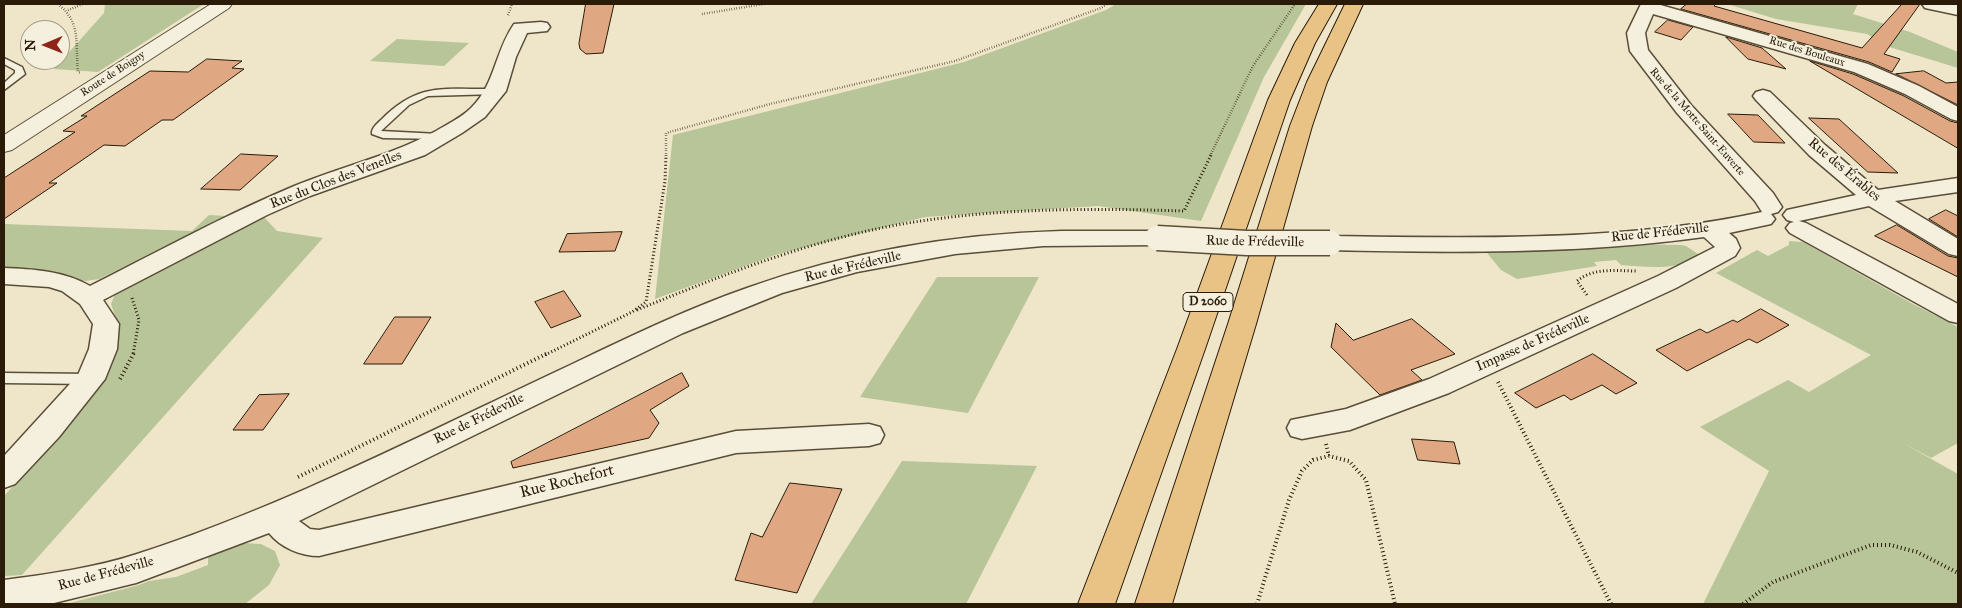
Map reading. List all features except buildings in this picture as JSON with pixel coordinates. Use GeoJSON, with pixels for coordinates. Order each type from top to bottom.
{"type":"FeatureCollection","features":[{"type":"Feature","properties":{"kind":"highway","name":"D 2060"},"geometry":{"type":"LineString","coordinates":[[1096,604],[1191,349],[1279,100],[1305,43],[1328,4]]}},
{"type":"Feature","properties":{"kind":"highway","name":"D 2060"},"geometry":{"type":"LineString","coordinates":[[1153,604],[1239,333],[1298,134],[1317,82],[1354,4]]}},
{"type":"Feature","properties":{"kind":"street","name":"Route de Boigny"},"geometry":{"type":"LineString","coordinates":[[4,145],[223,4]]}},
{"type":"Feature","properties":{"kind":"street"},"geometry":{"type":"LineString","coordinates":[[1931,4],[1958,10]]}},
{"type":"Feature","properties":{"kind":"street","name":"Rue des Bouleaux"},"geometry":{"type":"LineString","coordinates":[[1649,5],[1861,68],[1912,90],[1958,115]]}},
{"type":"Feature","properties":{"kind":"street","name":"Rue de la Motte Saint-Euverte"},"geometry":{"type":"LineString","coordinates":[[1649,5],[1636,33],[1639,51],[1647,64],[1684,109],[1765,198],[1767,213]]}},
{"type":"Feature","properties":{"kind":"street","name":"Rue du Clos des Venelles"},"geometry":{"type":"LineString","coordinates":[[88,297],[259,210],[302,191],[417,150],[439,138],[478,113],[495,92],[507,57],[520,28],[541,27]]}},
{"type":"Feature","properties":{"kind":"street","name":"Rue des Érables"},"geometry":{"type":"LineString","coordinates":[[1763,96],[1817,150],[1873,198],[1958,249]]}},
{"type":"Feature","properties":{"kind":"street"},"geometry":{"type":"LineString","coordinates":[[1767,213],[1781,227],[1873,198],[1958,185]]}},
{"type":"Feature","properties":{"kind":"street","name":"Rue de Frédeville"},"geometry":{"type":"LineString","coordinates":[[4,595],[54,588],[136,569],[277,517],[673,327],[739,299],[807,277],[920,252],[1004,241],[1081,238],[1157,238],[1247,243],[1451,246],[1551,244],[1709,228],[1767,213]]}},
{"type":"Feature","properties":{"kind":"street"},"geometry":{"type":"LineString","coordinates":[[1796,221],[1902,286],[1958,315]]}},
{"type":"Feature","properties":{"kind":"street","name":"Impasse de Frédeville"},"geometry":{"type":"LineString","coordinates":[[1302,428],[1350,419],[1439,386],[1667,282],[1726,251],[1728,248],[1727,244],[1709,228]]}},
{"type":"Feature","properties":{"kind":"street"},"geometry":{"type":"LineString","coordinates":[[4,276],[60,282],[88,297],[106,324],[103,349],[91,379],[4,476]]}},
{"type":"Feature","properties":{"kind":"street","name":"Rue Rochefort"},"geometry":{"type":"LineString","coordinates":[[277,517],[281,526],[296,536],[311,543],[319,543],[736,442],[869,435]]}},
{"type":"Feature","properties":{"kind":"lane"},"geometry":{"type":"LineString","coordinates":[[4,61],[19,69],[20,74],[4,87]]}},
{"type":"Feature","properties":{"kind":"lane"},"geometry":{"type":"LineString","coordinates":[[439,138],[383,135],[376,134],[376,131],[409,100],[420,94],[495,92]]}},
{"type":"Feature","properties":{"kind":"lane"},"geometry":{"type":"LineString","coordinates":[[4,378],[91,379]]}},
{"type":"Feature","properties":{"kind":"path"},"geometry":{"type":"LineString","coordinates":[[58,4],[68,10],[76,26],[78,72],[84,73]]}},
{"type":"Feature","properties":{"kind":"path"},"geometry":{"type":"LineString","coordinates":[[68,10],[83,4]]}},
{"type":"Feature","properties":{"kind":"path"},"geometry":{"type":"LineString","coordinates":[[702,14],[764,4]]}},
{"type":"Feature","properties":{"kind":"path"},"geometry":{"type":"LineString","coordinates":[[632,312],[646,302],[665,181],[666,133],[770,104],[955,61],[1101,8],[1106,4]]}},
{"type":"Feature","properties":{"kind":"path"},"geometry":{"type":"LineString","coordinates":[[295,479],[632,312],[769,259],[876,229],[944,217],[1072,208],[1184,211],[1253,66],[1295,4]]}},
{"type":"Feature","properties":{"kind":"path"},"geometry":{"type":"LineString","coordinates":[[1488,363],[1611,604]]}},
{"type":"Feature","properties":{"kind":"path"},"geometry":{"type":"LineString","coordinates":[[1257,604],[1289,500],[1302,471],[1313,460],[1329,456],[1349,461],[1366,480],[1396,604]]}},
{"type":"Feature","properties":{"kind":"path"},"geometry":{"type":"LineString","coordinates":[[1743,604],[1773,582],[1871,545],[1890,545],[1917,552],[1958,573]]}},
{"type":"Feature","properties":{"kind":"green space"},"geometry":{"type":"Polygon","coordinates":[[[105,4],[204,4],[98,72],[69,70],[70,51],[104,13],[105,4]]]}},
{"type":"Feature","properties":{"kind":"green space"},"geometry":{"type":"Polygon","coordinates":[[[1116,4],[1306,4],[1264,77],[1201,221],[1098,206],[925,217],[775,255],[655,299],[673,135],[964,62],[1106,10],[1116,4]]]}},
{"type":"Feature","properties":{"kind":"green space"},"geometry":{"type":"Polygon","coordinates":[[[1727,4],[1858,4],[1853,14],[1910,32],[1958,52],[1958,68],[1886,46],[1867,34],[1776,19],[1727,4]]]}},
{"type":"Feature","properties":{"kind":"green space"},"geometry":{"type":"Polygon","coordinates":[[[397,39],[469,43],[444,66],[370,61],[397,39]]]}},
{"type":"Feature","properties":{"kind":"green space"},"geometry":{"type":"Polygon","coordinates":[[[209,215],[226,216],[99,279],[86,281],[52,274],[4,268],[4,224],[192,231],[209,215]]]}},
{"type":"Feature","properties":{"kind":"green space"},"geometry":{"type":"Polygon","coordinates":[[[263,216],[277,231],[323,238],[22,575],[4,576],[4,496],[59,435],[114,356],[118,324],[111,304],[115,294],[134,281],[263,216]]]}},
{"type":"Feature","properties":{"kind":"green space"},"geometry":{"type":"Polygon","coordinates":[[[1789,241],[1803,242],[1958,327],[1958,443],[1931,458],[1901,442],[1958,474],[1958,604],[1703,604],[1769,471],[1700,427],[1788,380],[1809,392],[1871,355],[1716,273],[1757,250],[1768,256],[1789,245],[1789,241]]]}},
{"type":"Feature","properties":{"kind":"green space"},"geometry":{"type":"Polygon","coordinates":[[[1626,244],[1681,245],[1698,254],[1695,260],[1677,265],[1658,267],[1621,265],[1616,260],[1594,262],[1597,266],[1517,279],[1501,270],[1487,253],[1626,244]]]}},
{"type":"Feature","properties":{"kind":"green space"},"geometry":{"type":"Polygon","coordinates":[[[937,277],[1039,277],[968,413],[860,397],[937,277]]]}},
{"type":"Feature","properties":{"kind":"green space"},"geometry":{"type":"Polygon","coordinates":[[[902,461],[1037,466],[966,604],[811,604],[902,461]]]}},
{"type":"Feature","properties":{"kind":"green space"},"geometry":{"type":"Polygon","coordinates":[[[241,543],[261,544],[275,551],[280,565],[269,585],[245,604],[66,604],[149,581],[176,577],[208,565],[208,555],[241,543]]]}}]}
